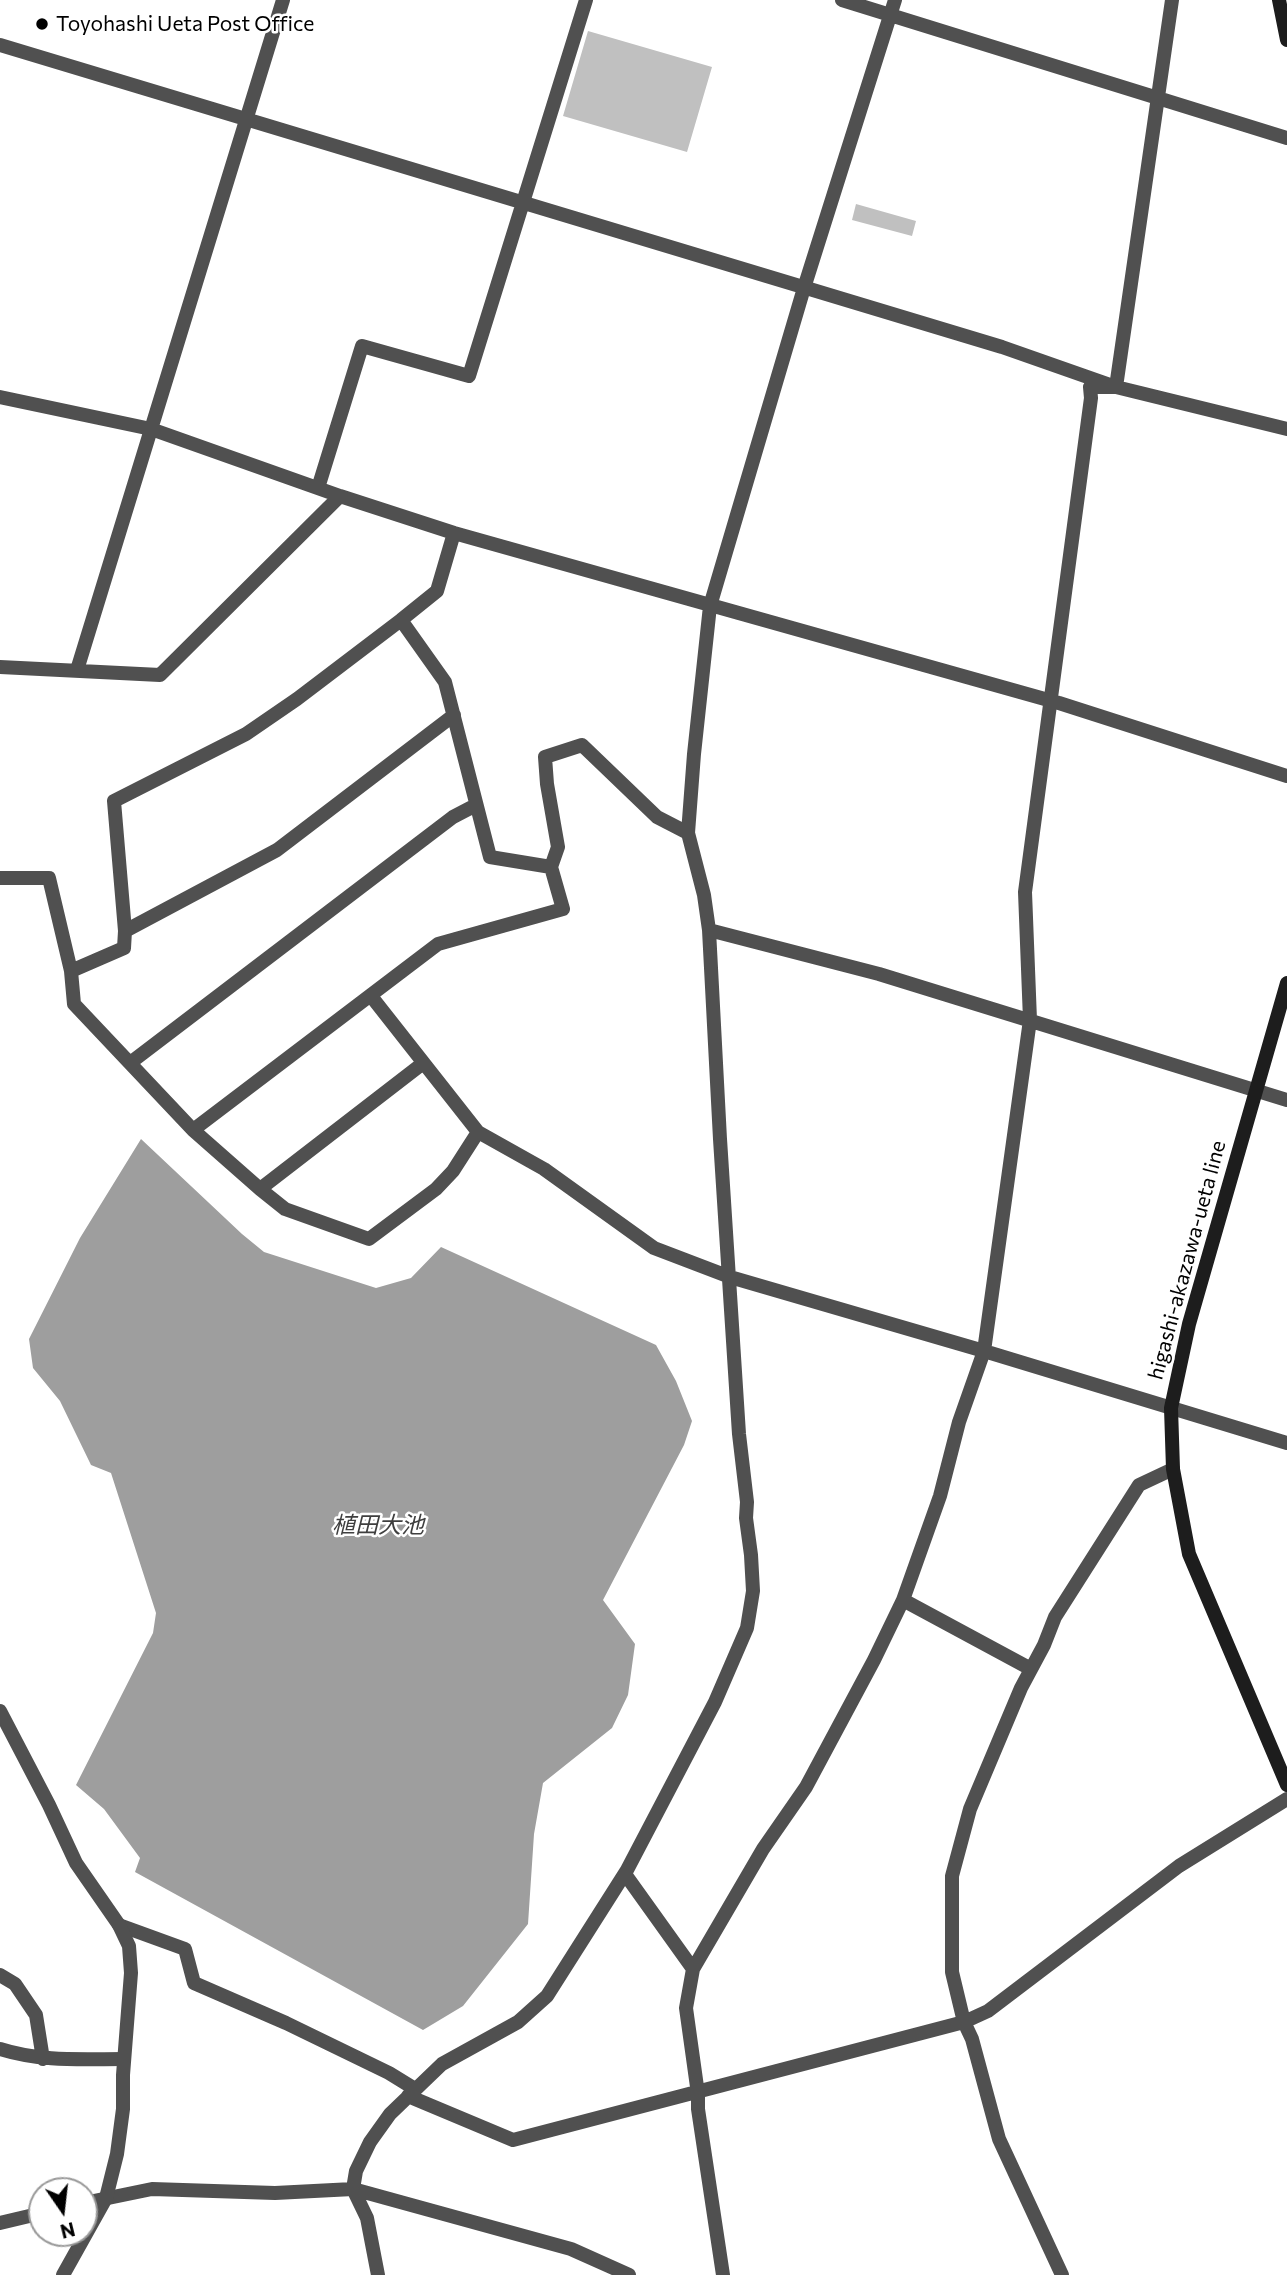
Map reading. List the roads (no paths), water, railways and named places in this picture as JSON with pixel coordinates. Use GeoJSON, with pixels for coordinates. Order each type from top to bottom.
{"type":"FeatureCollection","features":[{"type":"Feature","properties":{"kind":"main road"},"geometry":{"type":"LineString","coordinates":[[1279,0],[1287,40]]}},
{"type":"Feature","properties":{"kind":"main road","name":"higashi-akazawa-ueta line"},"geometry":{"type":"LineString","coordinates":[[1287,983],[1189,1324],[1171,1408],[1173,1469],[1189,1553],[1287,1785]]}},
{"type":"Feature","properties":{"kind":"street"},"geometry":{"type":"LineString","coordinates":[[77,670],[283,0]]}},
{"type":"Feature","properties":{"kind":"street"},"geometry":{"type":"LineString","coordinates":[[318,488],[362,346],[470,376],[586,0]]}},
{"type":"Feature","properties":{"kind":"street"},"geometry":{"type":"LineString","coordinates":[[842,0],[1287,138]]}},
{"type":"Feature","properties":{"kind":"street"},"geometry":{"type":"LineString","coordinates":[[378,2275],[367,2218],[353,2189],[356,2171],[370,2142],[390,2114],[442,2064],[517,2022],[547,1996],[625,1874],[715,1702],[747,1628],[753,1579],[739,1434],[709,930],[704,895],[688,833],[710,606],[804,288],[895,0]]}},
{"type":"Feature","properties":{"kind":"street"},"geometry":{"type":"LineString","coordinates":[[1116,387],[1172,0]]}},
{"type":"Feature","properties":{"kind":"street"},"geometry":{"type":"LineString","coordinates":[[0,45],[1002,347],[1116,387],[1287,429]]}},
{"type":"Feature","properties":{"kind":"street"},"geometry":{"type":"LineString","coordinates":[[723,2275],[686,2008],[693,1969],[763,1849],[806,1787],[903,1600],[940,1496],[958,1422],[984,1351],[1030,1020],[1026,892],[1091,398],[1090,387],[1116,387]]}},
{"type":"Feature","properties":{"kind":"street"},"geometry":{"type":"LineString","coordinates":[[0,397],[150,429],[454,533],[1051,701],[1287,776]]}},
{"type":"Feature","properties":{"kind":"street"},"geometry":{"type":"LineString","coordinates":[[0,667],[160,675],[340,496]]}},
{"type":"Feature","properties":{"kind":"street"},"geometry":{"type":"LineString","coordinates":[[71,971],[124,948],[125,931],[114,801],[246,734],[401,620],[437,591],[454,533]]}},
{"type":"Feature","properties":{"kind":"street"},"geometry":{"type":"LineString","coordinates":[[401,620],[445,682],[490,857],[551,867]]}},
{"type":"Feature","properties":{"kind":"street"},"geometry":{"type":"LineString","coordinates":[[125,931],[277,850],[454,715]]}},
{"type":"Feature","properties":{"kind":"street"},"geometry":{"type":"LineString","coordinates":[[193,1130],[438,944],[563,909],[551,867],[558,847],[545,757],[582,745],[657,817],[688,833]]}},
{"type":"Feature","properties":{"kind":"street"},"geometry":{"type":"LineString","coordinates":[[130,1063],[443,825],[476,805]]}},
{"type":"Feature","properties":{"kind":"street"},"geometry":{"type":"LineString","coordinates":[[0,878],[48,877],[71,971],[74,1003],[193,1130],[285,1209],[369,1239],[436,1189],[453,1171],[478,1132]]}},
{"type":"Feature","properties":{"kind":"street"},"geometry":{"type":"LineString","coordinates":[[709,930],[880,974],[1287,1100]]}},
{"type":"Feature","properties":{"kind":"street"},"geometry":{"type":"LineString","coordinates":[[370,996],[478,1132],[544,1169],[654,1248],[730,1277],[1287,1443]]}},
{"type":"Feature","properties":{"kind":"street"},"geometry":{"type":"LineString","coordinates":[[260,1189],[422,1064]]}},
{"type":"Feature","properties":{"kind":"street"},"geometry":{"type":"LineString","coordinates":[[1062,2275],[999,2139],[972,2039],[964,2022],[952,1972],[953,1876],[970,1810],[1021,1688],[1055,1617],[1139,1485],[1173,1469]]}},
{"type":"Feature","properties":{"kind":"street"},"geometry":{"type":"LineString","coordinates":[[903,1600],[1031,1670]]}},
{"type":"Feature","properties":{"kind":"street"},"geometry":{"type":"LineString","coordinates":[[0,1711],[76,1863],[119,1925],[129,1946],[131,1973],[123,2109],[117,2154],[106,2198],[64,2275]]}},
{"type":"Feature","properties":{"kind":"street"},"geometry":{"type":"LineString","coordinates":[[119,1925],[185,1949],[194,1983],[286,2023],[389,2073],[411,2092],[513,2140],[698,2094],[964,2022],[988,2011],[1179,1866],[1287,1800]]}},
{"type":"Feature","properties":{"kind":"street"},"geometry":{"type":"LineString","coordinates":[[625,1874],[693,1969]]}},
{"type":"Feature","properties":{"kind":"street"},"geometry":{"type":"LineString","coordinates":[[0,1975],[15,1984],[36,2015],[43,2059]]}},
{"type":"Feature","properties":{"kind":"street"},"geometry":{"type":"LineString","coordinates":[[0,2049],[43,2059],[124,2059]]}},
{"type":"Feature","properties":{"kind":"street"},"geometry":{"type":"LineString","coordinates":[[98,2200],[152,2189],[275,2193],[353,2189],[570,2249],[622,2274]]}},
{"type":"Feature","properties":{"kind":"street"},"geometry":{"type":"LineString","coordinates":[[0,2223],[28,2216]]}},
{"type":"Feature","properties":{"kind":"water","name":"植田大池"},"geometry":{"type":"Polygon","coordinates":[[[141,1139],[264,1252],[376,1288],[411,1278],[441,1247],[656,1345],[676,1381],[692,1421],[684,1445],[603,1600],[635,1644],[628,1695],[612,1728],[543,1783],[534,1834],[528,1924],[463,2006],[423,2030],[135,1872],[140,1858],[104,1809],[76,1785],[153,1633],[156,1613],[111,1473],[91,1465],[60,1401],[33,1368],[29,1339],[80,1238],[141,1139]]]}},
{"type":"Feature","properties":{"kind":"place","name":"Toyohashi Ueta Post Office"},"geometry":{"type":"Point","coordinates":[42,24]}}]}
